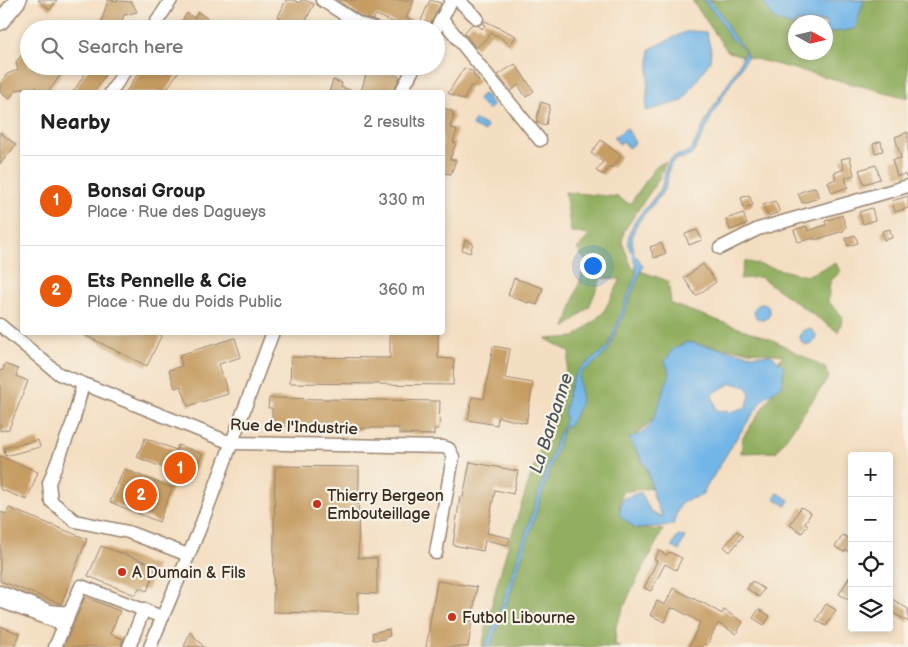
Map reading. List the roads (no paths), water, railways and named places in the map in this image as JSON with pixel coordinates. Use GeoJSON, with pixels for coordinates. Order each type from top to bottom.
{"type":"FeatureCollection","features":[{"type":"Feature","properties":{"kind":"main road"},"geometry":{"type":"LineString","coordinates":[[0,22],[18,0]]}},
{"type":"Feature","properties":{"kind":"street"},"geometry":{"type":"LineString","coordinates":[[158,20],[171,0]]}},
{"type":"Feature","properties":{"kind":"street"},"geometry":{"type":"LineString","coordinates":[[322,0],[353,20]]}},
{"type":"Feature","properties":{"kind":"street"},"geometry":{"type":"LineString","coordinates":[[441,20],[452,0]]}},
{"type":"Feature","properties":{"kind":"street"},"geometry":{"type":"LineString","coordinates":[[458,0],[477,18]]}},
{"type":"Feature","properties":{"kind":"street"},"geometry":{"type":"LineString","coordinates":[[445,31],[540,140]]}},
{"type":"Feature","properties":{"kind":"street"},"geometry":{"type":"LineString","coordinates":[[112,90],[122,75]]}},
{"type":"Feature","properties":{"kind":"street"},"geometry":{"type":"LineString","coordinates":[[401,90],[410,75]]}},
{"type":"Feature","properties":{"kind":"street"},"geometry":{"type":"LineString","coordinates":[[720,248],[758,229],[908,186]]}},
{"type":"Feature","properties":{"kind":"street","name":"Rue de l'Industrie"},"geometry":{"type":"LineString","coordinates":[[0,325],[58,374],[231,443],[444,447],[449,449],[453,457],[436,553]]}},
{"type":"Feature","properties":{"kind":"street"},"geometry":{"type":"LineString","coordinates":[[150,647],[188,555],[272,335]]}},
{"type":"Feature","properties":{"kind":"street"},"geometry":{"type":"LineString","coordinates":[[83,384],[73,422],[49,483],[51,501],[75,521],[128,532],[188,555]]}},
{"type":"Feature","properties":{"kind":"street"},"geometry":{"type":"LineString","coordinates":[[56,647],[80,586],[162,617]]}},
{"type":"Feature","properties":{"kind":"street"},"geometry":{"type":"LineString","coordinates":[[0,592],[66,619]]}},
{"type":"Feature","properties":{"kind":"street"},"geometry":{"type":"LineString","coordinates":[[0,601],[66,619]]}},
{"type":"Feature","properties":{"kind":"street"},"geometry":{"type":"LineString","coordinates":[[129,647],[144,609]]}},
{"type":"Feature","properties":{"kind":"water"},"geometry":{"type":"Polygon","coordinates":[[[703,0],[708,0],[720,12],[731,33],[745,50],[729,37],[718,17],[703,0]]]}},
{"type":"Feature","properties":{"kind":"water"},"geometry":{"type":"Polygon","coordinates":[[[762,0],[864,0],[855,29],[833,32],[833,15],[788,15],[788,24],[774,19],[762,0]]]}},
{"type":"Feature","properties":{"kind":"water"},"geometry":{"type":"Polygon","coordinates":[[[685,32],[706,32],[711,49],[710,61],[683,101],[646,111],[650,49],[685,32]]]}},
{"type":"Feature","properties":{"kind":"water"},"geometry":{"type":"Polygon","coordinates":[[[745,50],[747,57],[715,110],[696,149],[690,156],[677,159],[670,166],[665,188],[637,224],[632,241],[634,250],[630,251],[628,242],[633,225],[661,188],[669,161],[692,148],[711,111],[739,65],[745,50]]]}},
{"type":"Feature","properties":{"kind":"water"},"geometry":{"type":"Polygon","coordinates":[[[484,94],[493,105],[488,110],[478,100],[484,94]]]}},
{"type":"Feature","properties":{"kind":"water"},"geometry":{"type":"Polygon","coordinates":[[[475,120],[487,126],[485,132],[472,126],[475,120]]]}},
{"type":"Feature","properties":{"kind":"water"},"geometry":{"type":"Polygon","coordinates":[[[627,128],[635,143],[628,148],[624,141],[619,144],[614,137],[627,128]]]}},
{"type":"Feature","properties":{"kind":"water"},"geometry":{"type":"Polygon","coordinates":[[[637,257],[643,266],[609,349],[601,358],[581,373],[579,380],[580,405],[569,426],[566,425],[563,432],[561,431],[566,417],[564,416],[572,382],[583,366],[608,346],[636,274],[633,258],[637,257]]]}},
{"type":"Feature","properties":{"kind":"water"},"geometry":{"type":"Polygon","coordinates":[[[759,304],[765,304],[770,309],[768,318],[759,320],[754,315],[754,309],[759,304]]]}},
{"type":"Feature","properties":{"kind":"water"},"geometry":{"type":"Polygon","coordinates":[[[805,329],[811,329],[816,334],[814,343],[805,345],[800,340],[800,334],[805,329]]]}},
{"type":"Feature","properties":{"kind":"water"},"geometry":{"type":"Polygon","coordinates":[[[687,342],[752,355],[771,355],[784,366],[782,386],[764,398],[701,496],[683,501],[677,511],[673,525],[636,529],[619,515],[622,499],[641,492],[651,512],[662,517],[654,498],[647,468],[629,438],[643,432],[652,421],[670,375],[665,361],[673,349],[687,342]],[[731,383],[712,394],[716,410],[731,412],[746,407],[750,396],[747,387],[731,383]]]}},
{"type":"Feature","properties":{"kind":"water"},"geometry":{"type":"Polygon","coordinates":[[[559,432],[562,433],[509,597],[490,647],[485,647],[502,604],[559,432]]]}},
{"type":"Feature","properties":{"kind":"water"},"geometry":{"type":"Polygon","coordinates":[[[778,493],[789,500],[786,506],[774,498],[778,493]]]}},
{"type":"Feature","properties":{"kind":"water"},"geometry":{"type":"Polygon","coordinates":[[[678,535],[685,537],[679,550],[672,547],[678,535]]]}},
{"type":"Feature","properties":{"kind":"waterway","name":"La Barbanne"},"geometry":{"type":"LineString","coordinates":[[631,248],[636,261]]}},
{"type":"Feature","properties":{"kind":"place","name":"Bonsai Group"},"geometry":{"type":"Point","coordinates":[180,468]}},
{"type":"Feature","properties":{"kind":"place","name":"Ets Pennelle & Cie"},"geometry":{"type":"Point","coordinates":[141,495]}},
{"type":"Feature","properties":{"kind":"place","name":"Thierry Bergeon Embouteillage"},"geometry":{"type":"Point","coordinates":[317,504]}},
{"type":"Feature","properties":{"kind":"place","name":"A Dumain & Fils"},"geometry":{"type":"Point","coordinates":[122,572]}},
{"type":"Feature","properties":{"kind":"place","name":"Futbol Libourne"},"geometry":{"type":"Point","coordinates":[452,617]}}]}
